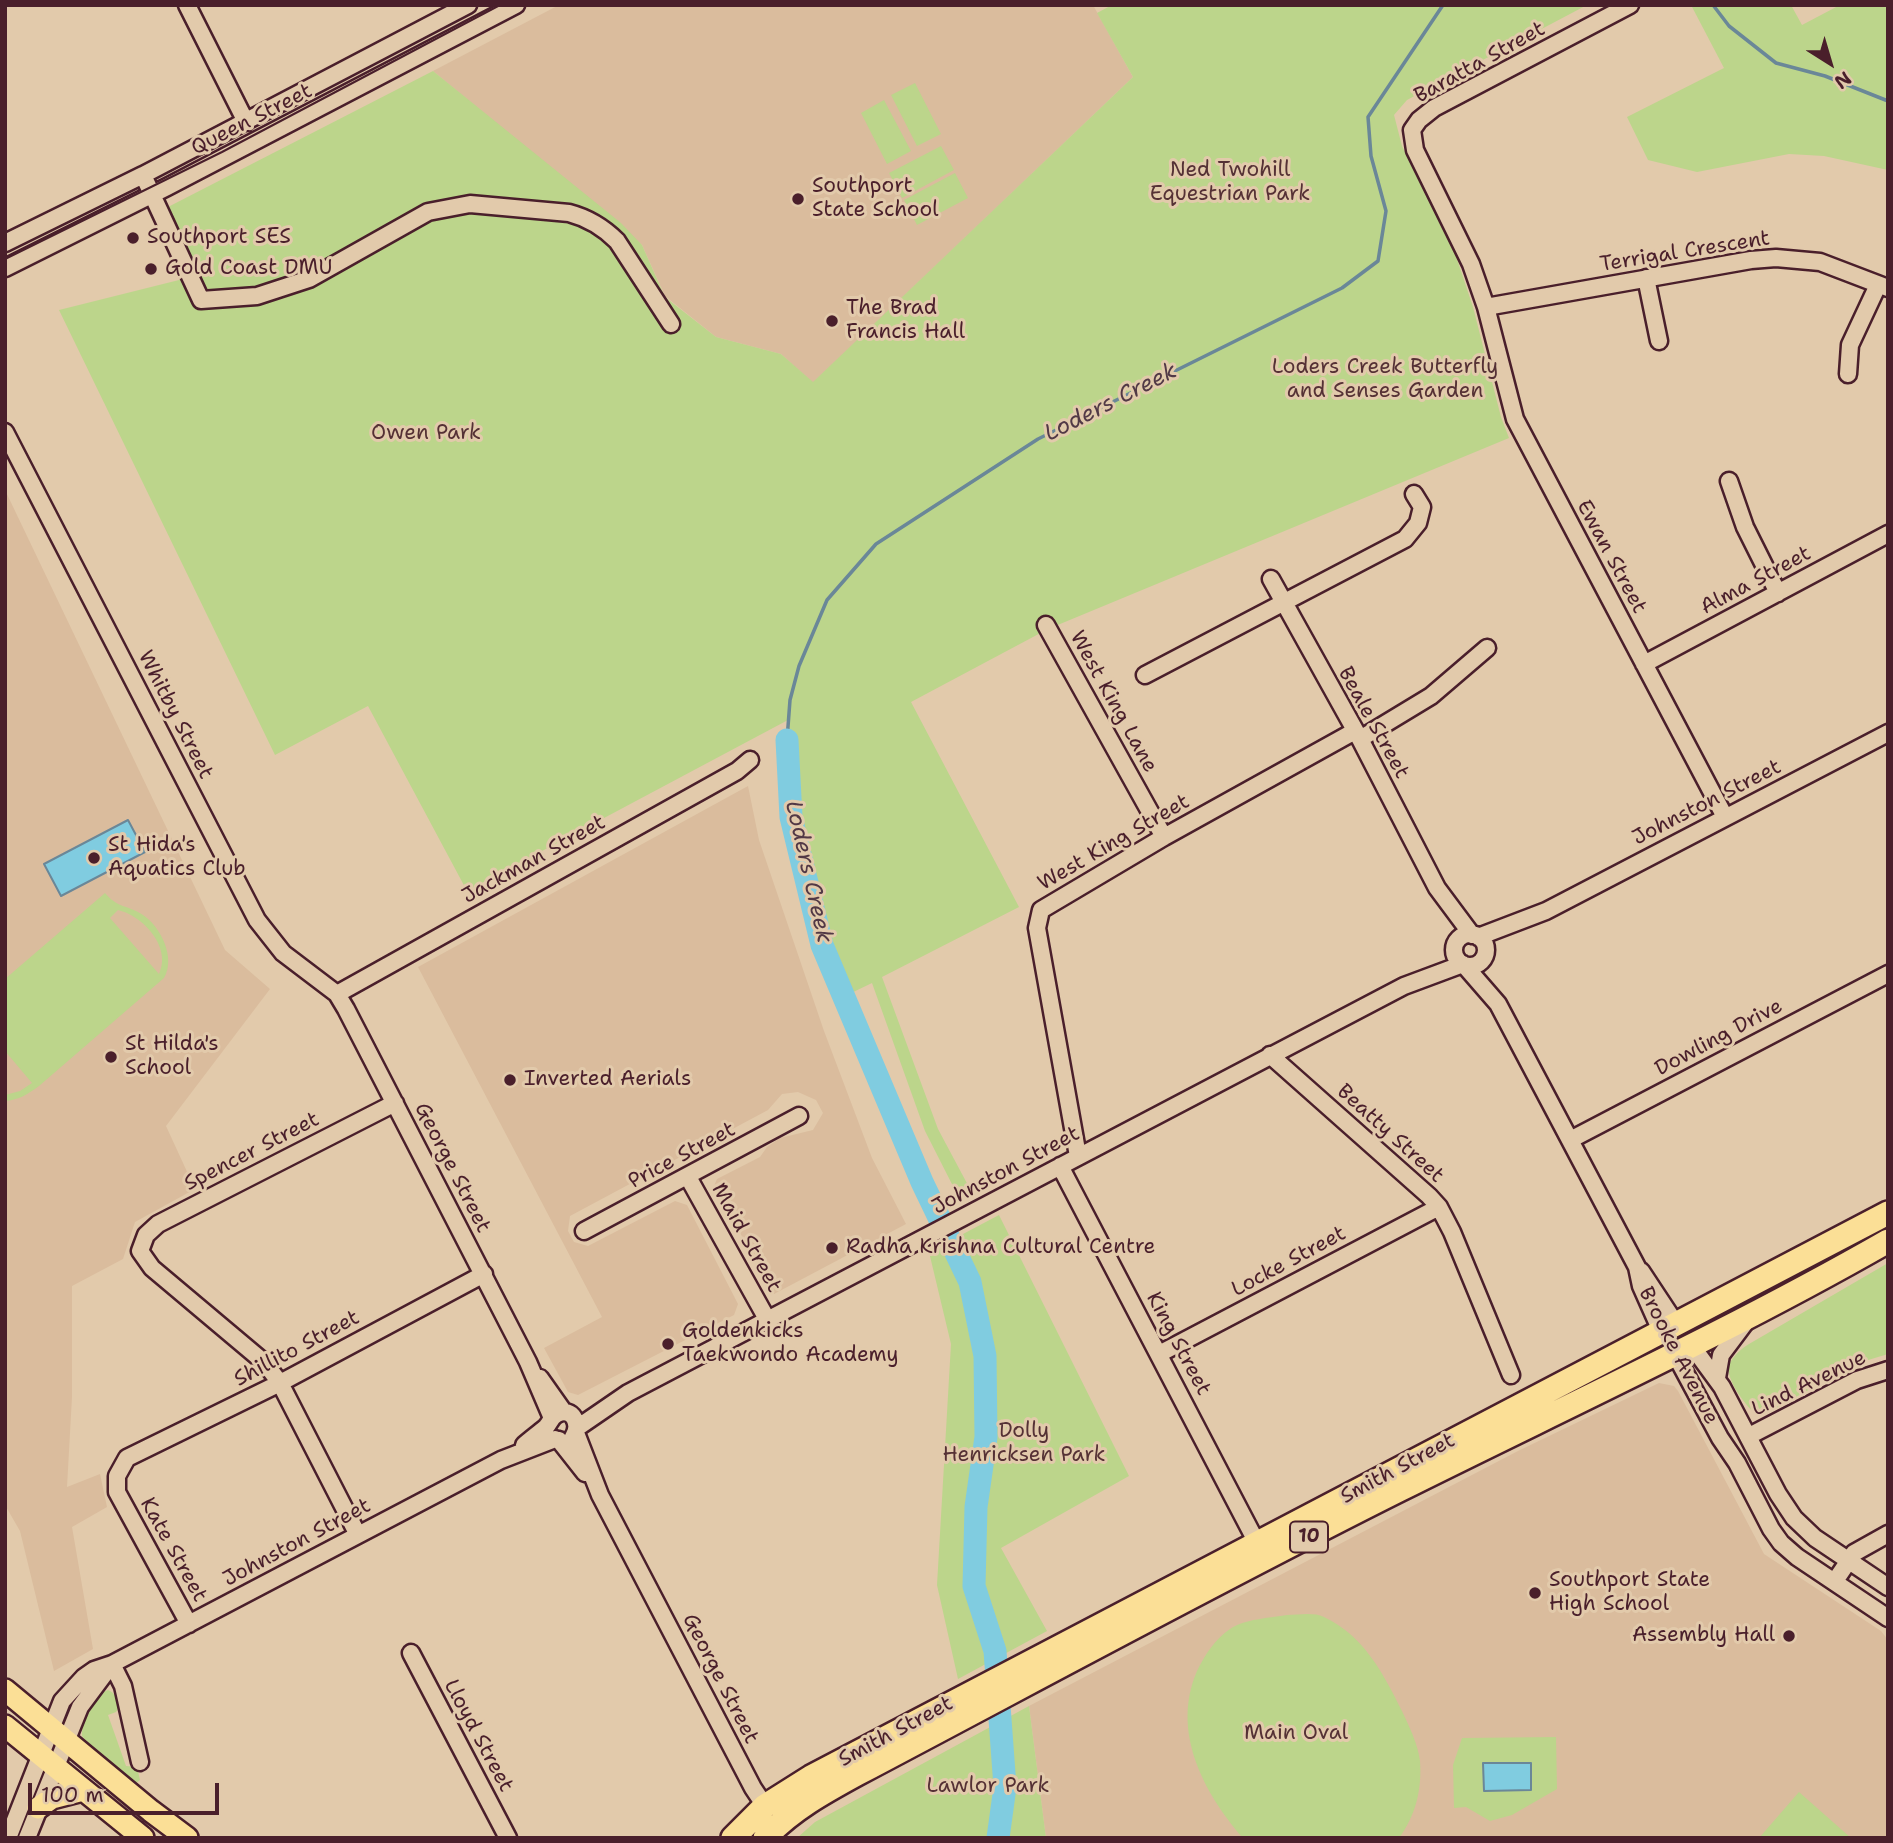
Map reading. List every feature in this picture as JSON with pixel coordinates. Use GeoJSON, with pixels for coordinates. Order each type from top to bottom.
{"type":"FeatureCollection","features":[{"type":"Feature","properties":{"kind":"highway","name":"Smith Street"},"geometry":{"type":"LineString","coordinates":[[765,1838],[788,1817],[830,1789],[969,1704],[1257,1543],[1888,1213]]}},
{"type":"Feature","properties":{"kind":"highway","name":"Smith Street"},"geometry":{"type":"LineString","coordinates":[[1023,1675],[1683,1350],[1888,1241]]}},
{"type":"Feature","properties":{"kind":"highway","name":"Brooke Avenue"},"geometry":{"type":"LineString","coordinates":[[1668,1327],[1683,1350]]}},
{"type":"Feature","properties":{"kind":"highway","name":"Smith Street"},"geometry":{"type":"LineString","coordinates":[[733,1838],[765,1806],[811,1777],[969,1704]]}},
{"type":"Feature","properties":{"kind":"main road"},"geometry":{"type":"LineString","coordinates":[[5,1690],[187,1838]]}},
{"type":"Feature","properties":{"kind":"main road"},"geometry":{"type":"LineString","coordinates":[[5,1726],[143,1838]]}},
{"type":"Feature","properties":{"kind":"main road"},"geometry":{"type":"LineString","coordinates":[[38,1808],[59,1795],[83,1790]]}},
{"type":"Feature","properties":{"kind":"street"},"geometry":{"type":"LineString","coordinates":[[187,5],[246,122]]}},
{"type":"Feature","properties":{"kind":"street","name":"Queen Street"},"geometry":{"type":"LineString","coordinates":[[5,243],[246,122],[468,5]]}},
{"type":"Feature","properties":{"kind":"street","name":"Queen Street"},"geometry":{"type":"LineString","coordinates":[[5,268],[153,195],[516,5]]}},
{"type":"Feature","properties":{"kind":"street","name":"Baratta Street"},"geometry":{"type":"LineString","coordinates":[[1486,307],[1471,263],[1415,150],[1412,130],[1419,120],[1434,108],[1630,5]]}},
{"type":"Feature","properties":{"kind":"street"},"geometry":{"type":"LineString","coordinates":[[142,175],[201,300],[257,296],[278,291],[309,279],[428,212],[470,204],[491,205],[580,215],[606,230],[617,241],[671,324]]}},
{"type":"Feature","properties":{"kind":"street","name":"Terrigal Crescent"},"geometry":{"type":"LineString","coordinates":[[1486,307],[1751,260],[1776,258],[1820,262],[1883,286]]}},
{"type":"Feature","properties":{"kind":"street"},"geometry":{"type":"LineString","coordinates":[[1646,278],[1659,341]]}},
{"type":"Feature","properties":{"kind":"street"},"geometry":{"type":"LineString","coordinates":[[1847,374],[1850,345],[1883,286]]}},
{"type":"Feature","properties":{"kind":"street","name":"Ewan Street"},"geometry":{"type":"LineString","coordinates":[[1486,307],[1515,419],[1725,817]]}},
{"type":"Feature","properties":{"kind":"street","name":"Whitby Street"},"geometry":{"type":"LineString","coordinates":[[5,432],[257,920],[283,953],[337,994]]}},
{"type":"Feature","properties":{"kind":"street"},"geometry":{"type":"LineString","coordinates":[[1729,481],[1745,527],[1778,593]]}},
{"type":"Feature","properties":{"kind":"street"},"geometry":{"type":"LineString","coordinates":[[1145,675],[1405,538],[1419,523],[1422,507],[1414,494]]}},
{"type":"Feature","properties":{"kind":"street","name":"Alma Street"},"geometry":{"type":"LineString","coordinates":[[1644,664],[1888,534]]}},
{"type":"Feature","properties":{"kind":"street","name":"Beale Street"},"geometry":{"type":"LineString","coordinates":[[1271,579],[1437,888],[1480,945],[1498,1004],[1637,1267]]}},
{"type":"Feature","properties":{"kind":"street","name":"West King Lane"},"geometry":{"type":"LineString","coordinates":[[1047,625],[1164,837]]}},
{"type":"Feature","properties":{"kind":"street","name":"West King Street"},"geometry":{"type":"LineString","coordinates":[[1079,1156],[1037,928],[1041,910],[1164,837],[1431,696],[1487,648]]}},
{"type":"Feature","properties":{"kind":"street","name":"Johnston Street"},"geometry":{"type":"LineString","coordinates":[[1480,945],[1888,733]]}},
{"type":"Feature","properties":{"kind":"street","name":"Jackman Street"},"geometry":{"type":"LineString","coordinates":[[337,994],[737,771],[750,760]]}},
{"type":"Feature","properties":{"kind":"street","name":"Beale Street"},"geometry":{"type":"LineString","coordinates":[[1437,888],[1455,946]]}},
{"type":"Feature","properties":{"kind":"street"},"geometry":{"type":"LineString","coordinates":[[1462,937],[1480,945],[1474,966],[1464,965],[1456,957],[1455,946],[1462,937]]}},
{"type":"Feature","properties":{"kind":"street","name":"Johnston Street"},"geometry":{"type":"LineString","coordinates":[[47,1760],[58,1734],[112,1664],[1404,986],[1433,966],[1455,946]]}},
{"type":"Feature","properties":{"kind":"street","name":"Beale Street"},"geometry":{"type":"LineString","coordinates":[[1464,965],[1498,1004]]}},
{"type":"Feature","properties":{"kind":"street","name":"Johnston Street"},"geometry":{"type":"LineString","coordinates":[[1404,986],[1464,965]]}},
{"type":"Feature","properties":{"kind":"street","name":"Dowling Drive"},"geometry":{"type":"LineString","coordinates":[[1570,1140],[1888,974]]}},
{"type":"Feature","properties":{"kind":"street","name":"George Street"},"geometry":{"type":"LineString","coordinates":[[337,994],[752,1788],[765,1806]]}},
{"type":"Feature","properties":{"kind":"street","name":"Beatty Street"},"geometry":{"type":"LineString","coordinates":[[1270,1055],[1429,1196],[1439,1208],[1511,1375]]}},
{"type":"Feature","properties":{"kind":"street","name":"Spencer Street"},"geometry":{"type":"LineString","coordinates":[[280,1383],[265,1363],[152,1268],[140,1251],[146,1235],[158,1224],[395,1104]]}},
{"type":"Feature","properties":{"kind":"street","name":"Price Street"},"geometry":{"type":"LineString","coordinates":[[584,1231],[799,1116]]}},
{"type":"Feature","properties":{"kind":"street","name":"King Street"},"geometry":{"type":"LineString","coordinates":[[1060,1166],[1257,1543]]}},
{"type":"Feature","properties":{"kind":"street","name":"Maid Street"},"geometry":{"type":"LineString","coordinates":[[688,1177],[767,1319]]}},
{"type":"Feature","properties":{"kind":"street","name":"Locke Street"},"geometry":{"type":"LineString","coordinates":[[1159,1354],[1439,1208]]}},
{"type":"Feature","properties":{"kind":"street","name":"Brooke Avenue"},"geometry":{"type":"LineString","coordinates":[[1637,1267],[1652,1284],[1668,1327]]}},
{"type":"Feature","properties":{"kind":"street","name":"Shillito Street"},"geometry":{"type":"LineString","coordinates":[[127,1458],[280,1383],[484,1274]]}},
{"type":"Feature","properties":{"kind":"street"},"geometry":{"type":"LineString","coordinates":[[1717,1378],[1722,1352],[1754,1313]]}},
{"type":"Feature","properties":{"kind":"street","name":"Brooke Avenue"},"geometry":{"type":"LineString","coordinates":[[1683,1350],[1717,1378],[1778,1494],[1794,1518],[1815,1538],[1888,1587]]}},
{"type":"Feature","properties":{"kind":"street","name":"Brooke Avenue"},"geometry":{"type":"LineString","coordinates":[[1683,1350],[1720,1438],[1737,1463],[1777,1538],[1797,1557],[1888,1618]]}},
{"type":"Feature","properties":{"kind":"street","name":"Lind Avenue"},"geometry":{"type":"LineString","coordinates":[[1749,1436],[1857,1380],[1888,1370]]}},
{"type":"Feature","properties":{"kind":"street"},"geometry":{"type":"LineString","coordinates":[[280,1383],[358,1535]]}},
{"type":"Feature","properties":{"kind":"street","name":"Kate Street"},"geometry":{"type":"LineString","coordinates":[[127,1458],[117,1476],[117,1492],[189,1624]]}},
{"type":"Feature","properties":{"kind":"street"},"geometry":{"type":"LineString","coordinates":[[1835,1581],[1859,1549],[1888,1534]]}},
{"type":"Feature","properties":{"kind":"street","name":"Lloyd Street"},"geometry":{"type":"LineString","coordinates":[[411,1653],[508,1838]]}},
{"type":"Feature","properties":{"kind":"street"},"geometry":{"type":"LineString","coordinates":[[112,1664],[123,1686],[140,1762]]}},
{"type":"Feature","properties":{"kind":"street"},"geometry":{"type":"LineString","coordinates":[[27,1838],[38,1808],[47,1760]]}},
{"type":"Feature","properties":{"kind":"street"},"geometry":{"type":"LineString","coordinates":[[8,1838],[47,1760]]}},
{"type":"Feature","properties":{"kind":"shaded area","name":"Southport State School"},"geometry":{"type":"Polygon","coordinates":[[[559,5],[1093,5],[1133,77],[813,383],[781,354],[716,337],[665,296],[642,245],[433,71],[559,5]]]}},
{"type":"Feature","properties":{"kind":"shaded area","name":"St Hilda's School"},"geometry":{"type":"Polygon","coordinates":[[[5,490],[225,950],[270,989],[166,1126],[195,1189],[135,1222],[123,1259],[72,1286],[72,1397],[67,1487],[100,1474],[107,1507],[72,1527],[93,1649],[54,1671],[20,1531],[5,1505],[5,490]]]}},
{"type":"Feature","properties":{"kind":"shaded area"},"geometry":{"type":"Polygon","coordinates":[[[748,786],[759,840],[824,1031],[872,1158],[906,1224],[774,1294],[714,1186],[717,1179],[760,1157],[767,1147],[780,1138],[813,1130],[823,1113],[816,1100],[798,1092],[782,1094],[768,1110],[570,1216],[568,1231],[574,1242],[588,1246],[675,1201],[687,1205],[738,1304],[734,1315],[578,1395],[568,1392],[544,1348],[602,1317],[418,967],[748,786]]]}},
{"type":"Feature","properties":{"kind":"shaded area","name":"Southport State High School"},"geometry":{"type":"Polygon","coordinates":[[[1659,1383],[1674,1386],[1678,1391],[1764,1554],[1881,1631],[1888,1640],[1888,1838],[1046,1838],[1029,1706],[1518,1451],[1659,1383]]]}},
{"type":"Feature","properties":{"kind":"green space","name":"Owen Park"},"geometry":{"type":"Polygon","coordinates":[[[1112,5],[1587,5],[1407,100],[1394,115],[1402,146],[1455,253],[1473,307],[1501,417],[1509,438],[1048,629],[911,702],[1019,907],[882,977],[938,1129],[970,1189],[958,1196],[925,1131],[872,983],[845,996],[822,945],[791,817],[788,720],[467,891],[368,706],[275,755],[59,310],[199,275],[168,207],[433,71],[621,223],[642,245],[665,297],[716,337],[781,354],[813,382],[1133,77],[1097,13],[1112,5]]]}},
{"type":"Feature","properties":{"kind":"green space"},"geometry":{"type":"Polygon","coordinates":[[[1691,5],[1791,5],[1802,25],[1840,5],[1888,5],[1888,170],[1824,156],[1789,154],[1697,172],[1648,160],[1627,117],[1724,68],[1691,5]]]}},
{"type":"Feature","properties":{"kind":"green space"},"geometry":{"type":"Polygon","coordinates":[[[915,83],[941,134],[917,146],[891,95],[915,83]]]}},
{"type":"Feature","properties":{"kind":"green space"},"geometry":{"type":"Polygon","coordinates":[[[884,100],[911,151],[887,164],[861,113],[884,100]]]}},
{"type":"Feature","properties":{"kind":"green space"},"geometry":{"type":"Polygon","coordinates":[[[941,146],[954,170],[902,198],[889,173],[941,146]]]}},
{"type":"Feature","properties":{"kind":"green space"},"geometry":{"type":"Polygon","coordinates":[[[955,173],[968,198],[917,225],[904,200],[955,173]]]}},
{"type":"Feature","properties":{"kind":"green space"},"geometry":{"type":"Polygon","coordinates":[[[105,893],[118,904],[150,920],[161,935],[167,952],[164,978],[39,1086],[23,1096],[5,1101],[5,1095],[20,1091],[32,1083],[5,1051],[5,979],[105,893]],[[118,910],[110,918],[159,974],[162,953],[158,943],[145,926],[118,910]]]}},
{"type":"Feature","properties":{"kind":"green space","name":"Dolly Henricksen Park"},"geometry":{"type":"Polygon","coordinates":[[[999,1215],[1129,1476],[1001,1548],[1047,1631],[958,1679],[937,1585],[951,1344],[929,1252],[999,1215]]]}},
{"type":"Feature","properties":{"kind":"green space"},"geometry":{"type":"Polygon","coordinates":[[[1888,1263],[1888,1354],[1855,1364],[1769,1412],[1757,1415],[1743,1400],[1730,1378],[1729,1365],[1740,1350],[1888,1263]]]}},
{"type":"Feature","properties":{"kind":"green space","name":"Main Oval"},"geometry":{"type":"Polygon","coordinates":[[[1287,1615],[1320,1615],[1350,1634],[1380,1670],[1402,1711],[1417,1748],[1420,1771],[1419,1792],[1414,1811],[1399,1838],[1243,1838],[1215,1801],[1204,1781],[1195,1760],[1188,1716],[1190,1694],[1203,1659],[1219,1638],[1230,1629],[1250,1621],[1287,1615]]]}},
{"type":"Feature","properties":{"kind":"green space"},"geometry":{"type":"Polygon","coordinates":[[[108,1690],[116,1696],[118,1706],[116,1712],[108,1715],[126,1766],[137,1767],[140,1780],[135,1784],[82,1736],[84,1722],[92,1703],[108,1690]]]}},
{"type":"Feature","properties":{"kind":"green space","name":"Lawlor Park"},"geometry":{"type":"Polygon","coordinates":[[[1029,1706],[1046,1838],[797,1838],[815,1822],[1029,1706]]]}},
{"type":"Feature","properties":{"kind":"green space"},"geometry":{"type":"Polygon","coordinates":[[[1556,1737],[1557,1789],[1512,1815],[1490,1821],[1466,1807],[1454,1808],[1453,1765],[1462,1738],[1556,1737]]]}},
{"type":"Feature","properties":{"kind":"green space"},"geometry":{"type":"Polygon","coordinates":[[[1799,1792],[1851,1838],[1759,1838],[1799,1792]]]}},
{"type":"Feature","properties":{"kind":"water","name":"St Hida's Aquatics Club"},"geometry":{"type":"Polygon","coordinates":[[[128,820],[145,852],[61,896],[44,864],[128,820]]]}},
{"type":"Feature","properties":{"kind":"water"},"geometry":{"type":"Polygon","coordinates":[[[1483,1763],[1531,1763],[1531,1790],[1484,1791],[1483,1763]]]}},
{"type":"Feature","properties":{"kind":"waterway","name":"Loders Creek"},"geometry":{"type":"LineString","coordinates":[[787,740],[790,700],[799,666],[827,600],[876,544],[1038,439],[1342,288],[1378,261],[1386,211],[1371,156],[1368,117],[1443,5]]}},
{"type":"Feature","properties":{"kind":"waterway","name":"Loders Creek"},"geometry":{"type":"LineString","coordinates":[[1713,5],[1729,26],[1776,63],[1825,76],[1888,101]]}},
{"type":"Feature","properties":{"kind":"waterway","name":"Loders Creek"},"geometry":{"type":"LineString","coordinates":[[787,740],[791,817],[822,945],[922,1182],[970,1282],[985,1356],[986,1437],[976,1507],[974,1586],[995,1651],[1005,1787],[998,1838]]}},
{"type":"Feature","properties":{"kind":"tram line"},"geometry":{"type":"LineString","coordinates":[[5,259],[222,152],[500,5]]}},
{"type":"Feature","properties":{"kind":"place","name":"Southport State School"},"geometry":{"type":"Point","coordinates":[798,199]}},
{"type":"Feature","properties":{"kind":"place","name":"Southport SES"},"geometry":{"type":"Point","coordinates":[133,238]}},
{"type":"Feature","properties":{"kind":"place","name":"Gold Coast DMU"},"geometry":{"type":"Point","coordinates":[151,269]}},
{"type":"Feature","properties":{"kind":"place","name":"The Brad Francis Hall"},"geometry":{"type":"Point","coordinates":[832,321]}},
{"type":"Feature","properties":{"kind":"place","name":"St Hida's Aquatics Club"},"geometry":{"type":"Point","coordinates":[94,858]}},
{"type":"Feature","properties":{"kind":"place","name":"St Hilda's School"},"geometry":{"type":"Point","coordinates":[111,1057]}},
{"type":"Feature","properties":{"kind":"place","name":"Inverted Aerials"},"geometry":{"type":"Point","coordinates":[510,1080]}},
{"type":"Feature","properties":{"kind":"place","name":"Radha Krishna Cultural Centre"},"geometry":{"type":"Point","coordinates":[832,1248]}},
{"type":"Feature","properties":{"kind":"place","name":"Goldenkicks Taekwondo Academy"},"geometry":{"type":"Point","coordinates":[668,1344]}},
{"type":"Feature","properties":{"kind":"place","name":"Southport State High School"},"geometry":{"type":"Point","coordinates":[1535,1593]}},
{"type":"Feature","properties":{"kind":"place","name":"Assembly Hall"},"geometry":{"type":"Point","coordinates":[1789,1636]}},
{"type":"Feature","properties":{"kind":"park label","name":"Ned Twohill Equestrian Park"},"geometry":{"type":"Point","coordinates":[1230,183]}},
{"type":"Feature","properties":{"kind":"park label","name":"Loders Creek Butterfly and Senses Garden"},"geometry":{"type":"Point","coordinates":[1385,380]}}]}
